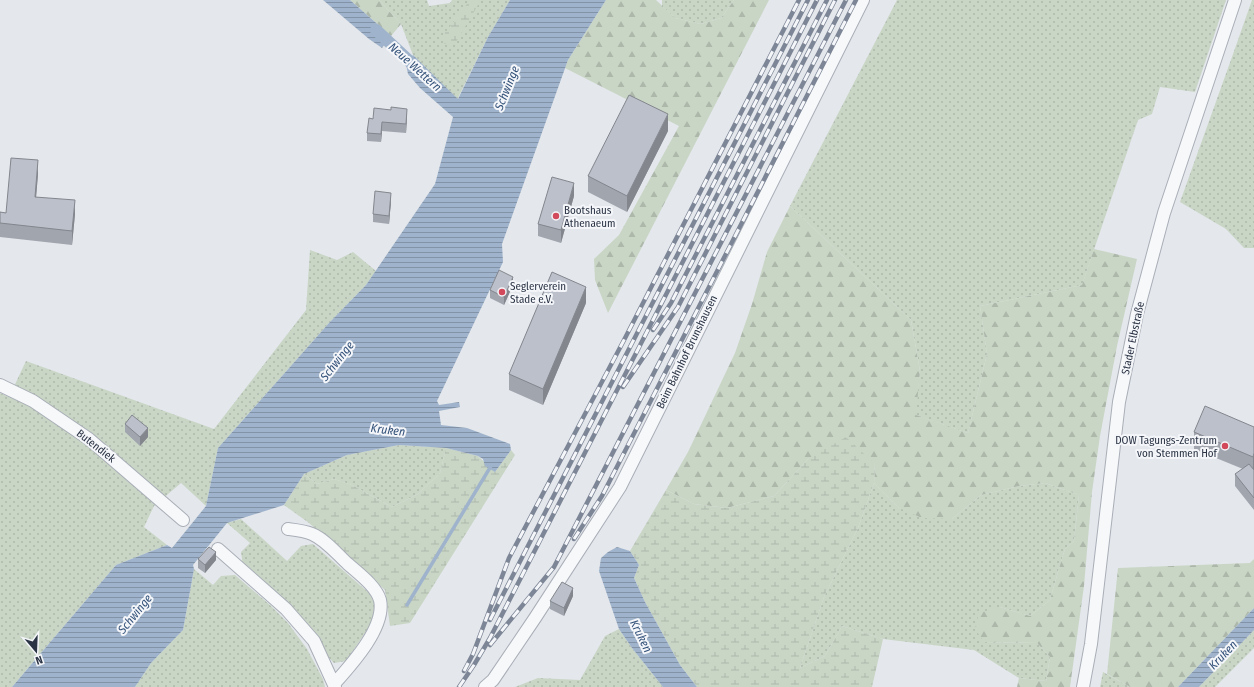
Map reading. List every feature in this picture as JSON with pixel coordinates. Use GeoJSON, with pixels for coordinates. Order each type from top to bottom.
{"type":"FeatureCollection","features":[{"type":"Feature","properties":{"kind":"street","name":"Beim Bahnhof Brunshausen"},"geometry":{"type":"LineString","coordinates":[[485,687],[493,680],[535,618],[620,487],[863,0]]}},
{"type":"Feature","properties":{"kind":"street","name":"Stader Elbstraße"},"geometry":{"type":"LineString","coordinates":[[1084,687],[1091,644],[1119,402],[1137,314],[1164,213],[1235,0]]}},
{"type":"Feature","properties":{"kind":"street","name":"Butendiek"},"geometry":{"type":"LineString","coordinates":[[0,385],[33,401],[90,439],[183,520]]}},
{"type":"Feature","properties":{"kind":"street"},"geometry":{"type":"LineString","coordinates":[[218,549],[286,609],[314,641],[335,685],[373,633],[380,614],[380,600],[372,586],[325,542],[312,534],[288,529]]}},
{"type":"Feature","properties":{"kind":"green space"},"geometry":{"type":"Polygon","coordinates":[[[350,0],[379,0],[401,24],[391,36],[350,0]]]}},
{"type":"Feature","properties":{"kind":"green space"},"geometry":{"type":"Polygon","coordinates":[[[379,0],[427,0],[429,6],[450,3],[452,0],[510,0],[488,37],[457,100],[413,55],[401,24],[379,0]]]}},
{"type":"Feature","properties":{"kind":"green space"},"geometry":{"type":"Polygon","coordinates":[[[470,0],[481,0],[456,42],[443,44],[445,33],[470,0]]]}},
{"type":"Feature","properties":{"kind":"green space"},"geometry":{"type":"Polygon","coordinates":[[[606,0],[656,0],[675,18],[701,24],[721,18],[734,0],[769,0],[608,313],[595,280],[594,259],[619,235],[679,126],[565,68],[568,60],[606,0]]]}},
{"type":"Feature","properties":{"kind":"green space"},"geometry":{"type":"Polygon","coordinates":[[[662,0],[734,0],[721,18],[701,24],[675,18],[662,6],[662,0]]]}},
{"type":"Feature","properties":{"kind":"green space"},"geometry":{"type":"Polygon","coordinates":[[[897,0],[1226,0],[1195,92],[1160,87],[1152,114],[1138,120],[1082,285],[980,306],[987,354],[968,433],[915,415],[920,371],[911,320],[790,206],[897,0]]]}},
{"type":"Feature","properties":{"kind":"green space"},"geometry":{"type":"Polygon","coordinates":[[[1252,0],[1254,0],[1254,248],[1244,248],[1226,229],[1180,202],[1252,0]]]}},
{"type":"Feature","properties":{"kind":"green space"},"geometry":{"type":"Polygon","coordinates":[[[790,206],[911,320],[920,371],[916,415],[968,433],[987,354],[980,306],[1082,285],[1094,249],[1137,259],[1117,346],[1100,436],[1092,492],[1084,586],[1070,687],[1017,687],[1019,678],[1046,681],[1050,657],[1037,643],[984,642],[975,629],[979,613],[1000,607],[1030,616],[1050,600],[1065,549],[1074,541],[1079,495],[1045,483],[1019,486],[981,495],[952,519],[922,518],[899,508],[874,483],[875,464],[809,458],[774,496],[727,508],[694,504],[666,490],[688,452],[735,353],[752,304],[767,252],[790,206]]]}},
{"type":"Feature","properties":{"kind":"green space"},"geometry":{"type":"Polygon","coordinates":[[[310,250],[337,260],[353,252],[376,271],[366,285],[329,323],[218,448],[206,506],[181,483],[154,506],[144,527],[167,545],[116,565],[12,687],[0,687],[0,393],[9,397],[26,361],[214,429],[306,310],[310,250]]]}},
{"type":"Feature","properties":{"kind":"green space"},"geometry":{"type":"Polygon","coordinates":[[[846,437],[875,464],[874,483],[858,528],[824,597],[800,668],[825,656],[842,626],[883,639],[872,687],[697,687],[680,665],[645,602],[634,578],[639,565],[630,551],[666,490],[694,504],[727,508],[774,496],[809,458],[846,437]]]}},
{"type":"Feature","properties":{"kind":"green space"},"geometry":{"type":"Polygon","coordinates":[[[399,445],[446,448],[440,473],[418,494],[392,507],[352,485],[334,479],[317,484],[304,474],[347,455],[399,445]]]}},
{"type":"Feature","properties":{"kind":"green space"},"geometry":{"type":"Polygon","coordinates":[[[446,448],[478,456],[495,472],[511,450],[515,455],[410,623],[390,626],[385,590],[309,523],[284,505],[304,474],[317,484],[334,479],[352,485],[392,507],[418,494],[440,473],[446,448]]]}},
{"type":"Feature","properties":{"kind":"green space"},"geometry":{"type":"Polygon","coordinates":[[[874,483],[899,508],[952,519],[981,495],[1019,486],[1045,483],[1079,495],[1074,541],[1065,549],[1050,600],[1030,616],[1000,607],[984,642],[1037,643],[1050,657],[1046,681],[1019,678],[974,650],[883,639],[842,626],[825,656],[800,668],[824,597],[858,528],[874,483]]]}},
{"type":"Feature","properties":{"kind":"green space"},"geometry":{"type":"Polygon","coordinates":[[[241,519],[287,561],[301,546],[313,544],[369,593],[375,604],[373,621],[346,661],[334,663],[243,566],[241,552],[250,543],[227,523],[241,519]]]}},
{"type":"Feature","properties":{"kind":"green space"},"geometry":{"type":"Polygon","coordinates":[[[1254,559],[1254,608],[1178,687],[1130,687],[1107,674],[1118,568],[1250,563],[1254,559]]]}},
{"type":"Feature","properties":{"kind":"green space"},"geometry":{"type":"Polygon","coordinates":[[[194,569],[213,585],[221,576],[235,575],[270,605],[288,623],[307,649],[323,679],[325,687],[135,687],[151,663],[183,630],[194,569]]]}},
{"type":"Feature","properties":{"kind":"green space"},"geometry":{"type":"Polygon","coordinates":[[[619,629],[663,687],[515,687],[538,678],[580,680],[605,636],[619,629]]]}},
{"type":"Feature","properties":{"kind":"green space"},"geometry":{"type":"Polygon","coordinates":[[[1254,630],[1254,648],[1215,687],[1199,687],[1254,630]]]}},
{"type":"Feature","properties":{"kind":"green space"},"geometry":{"type":"Polygon","coordinates":[[[1103,672],[1130,687],[1100,687],[1103,672]]]}},
{"type":"Feature","properties":{"kind":"water"},"geometry":{"type":"Polygon","coordinates":[[[323,0],[350,0],[391,36],[382,48],[369,39],[323,0]]]}},
{"type":"Feature","properties":{"kind":"water"},"geometry":{"type":"Polygon","coordinates":[[[510,0],[606,0],[568,60],[502,244],[503,262],[437,401],[439,405],[459,402],[460,407],[439,411],[441,425],[467,428],[510,444],[511,450],[495,472],[485,466],[483,459],[478,456],[446,448],[399,445],[347,455],[304,474],[284,505],[227,523],[193,565],[194,569],[183,630],[151,663],[135,687],[12,687],[116,565],[167,545],[172,548],[206,506],[218,448],[329,323],[366,285],[435,184],[453,117],[420,88],[408,74],[406,64],[413,55],[458,99],[488,37],[510,0]]]}},
{"type":"Feature","properties":{"kind":"water","name":"Kruken"},"geometry":{"type":"Polygon","coordinates":[[[617,547],[630,551],[639,565],[634,578],[645,602],[680,665],[697,687],[663,687],[619,629],[599,571],[601,558],[617,547]]]}},
{"type":"Feature","properties":{"kind":"water","name":"Kruken"},"geometry":{"type":"Polygon","coordinates":[[[1254,608],[1254,630],[1199,687],[1178,687],[1254,608]]]}},
{"type":"Feature","properties":{"kind":"building"},"geometry":{"type":"Polygon","coordinates":[[[629,95],[668,114],[627,196],[588,176],[629,95]]]}},
{"type":"Feature","properties":{"kind":"building"},"geometry":{"type":"Polygon","coordinates":[[[391,107],[407,109],[406,124],[382,122],[381,134],[367,133],[369,118],[373,119],[374,108],[391,110],[391,107]]]}},
{"type":"Feature","properties":{"kind":"building"},"geometry":{"type":"Polygon","coordinates":[[[11,158],[38,160],[35,197],[75,200],[72,231],[0,223],[0,212],[6,213],[11,158]]]}},
{"type":"Feature","properties":{"kind":"building","name":"Bootshaus Athenaeum"},"geometry":{"type":"Polygon","coordinates":[[[552,177],[574,183],[561,230],[538,224],[552,177]]]}},
{"type":"Feature","properties":{"kind":"building"},"geometry":{"type":"Polygon","coordinates":[[[375,191],[391,193],[389,216],[373,214],[375,191]]]}},
{"type":"Feature","properties":{"kind":"building"},"geometry":{"type":"Polygon","coordinates":[[[499,270],[513,277],[504,297],[490,290],[499,270]]]}},
{"type":"Feature","properties":{"kind":"building"},"geometry":{"type":"Polygon","coordinates":[[[552,272],[586,287],[543,389],[509,374],[552,272]]]}},
{"type":"Feature","properties":{"kind":"building"},"geometry":{"type":"Polygon","coordinates":[[[1205,406],[1254,427],[1253,457],[1194,432],[1205,406]]]}},
{"type":"Feature","properties":{"kind":"building"},"geometry":{"type":"Polygon","coordinates":[[[132,415],[148,428],[140,437],[125,424],[132,415]]]}},
{"type":"Feature","properties":{"kind":"building"},"geometry":{"type":"Polygon","coordinates":[[[1249,464],[1254,470],[1254,498],[1235,474],[1249,464]]]}},
{"type":"Feature","properties":{"kind":"building"},"geometry":{"type":"Polygon","coordinates":[[[209,547],[216,552],[205,565],[198,559],[209,547]]]}},
{"type":"Feature","properties":{"kind":"building"},"geometry":{"type":"Polygon","coordinates":[[[562,582],[573,588],[564,608],[550,601],[562,582]]]}},
{"type":"Feature","properties":{"kind":"waterway","name":"Neue Wettern"},"geometry":{"type":"LineString","coordinates":[[376,30],[421,72]]}},
{"type":"Feature","properties":{"kind":"waterway"},"geometry":{"type":"LineString","coordinates":[[407,605],[491,466]]}},
{"type":"Feature","properties":{"kind":"railway"},"geometry":{"type":"LineString","coordinates":[[464,671],[473,654],[509,558],[623,342],[799,0]]}},
{"type":"Feature","properties":{"kind":"railway"},"geometry":{"type":"LineString","coordinates":[[490,620],[808,0]]}},
{"type":"Feature","properties":{"kind":"railway"},"geometry":{"type":"LineString","coordinates":[[459,687],[490,638],[817,0]]}},
{"type":"Feature","properties":{"kind":"railway"},"geometry":{"type":"LineString","coordinates":[[653,330],[671,303],[827,0]]}},
{"type":"Feature","properties":{"kind":"railway"},"geometry":{"type":"LineString","coordinates":[[623,387],[678,307],[835,0]]}},
{"type":"Feature","properties":{"kind":"railway"},"geometry":{"type":"LineString","coordinates":[[490,645],[554,567],[846,0]]}},
{"type":"Feature","properties":{"kind":"railway"},"geometry":{"type":"LineString","coordinates":[[574,539],[602,496],[856,0]]}},
{"type":"Feature","properties":{"kind":"place","name":"Bootshaus Athenaeum"},"geometry":{"type":"Point","coordinates":[556,216]}},
{"type":"Feature","properties":{"kind":"place","name":"Seglerverein Stade e.V."},"geometry":{"type":"Point","coordinates":[502,292]}},
{"type":"Feature","properties":{"kind":"place","name":"DOW Tagungs-Zentrum von Stemmen Hof"},"geometry":{"type":"Point","coordinates":[1225,446]}},
{"type":"Feature","properties":{"kind":"water label","name":"Schwinge"},"geometry":{"type":"Point","coordinates":[507,88]}},
{"type":"Feature","properties":{"kind":"water label","name":"Schwinge"},"geometry":{"type":"Point","coordinates":[337,361]}},
{"type":"Feature","properties":{"kind":"water label","name":"Schwinge"},"geometry":{"type":"Point","coordinates":[135,614]}}]}
